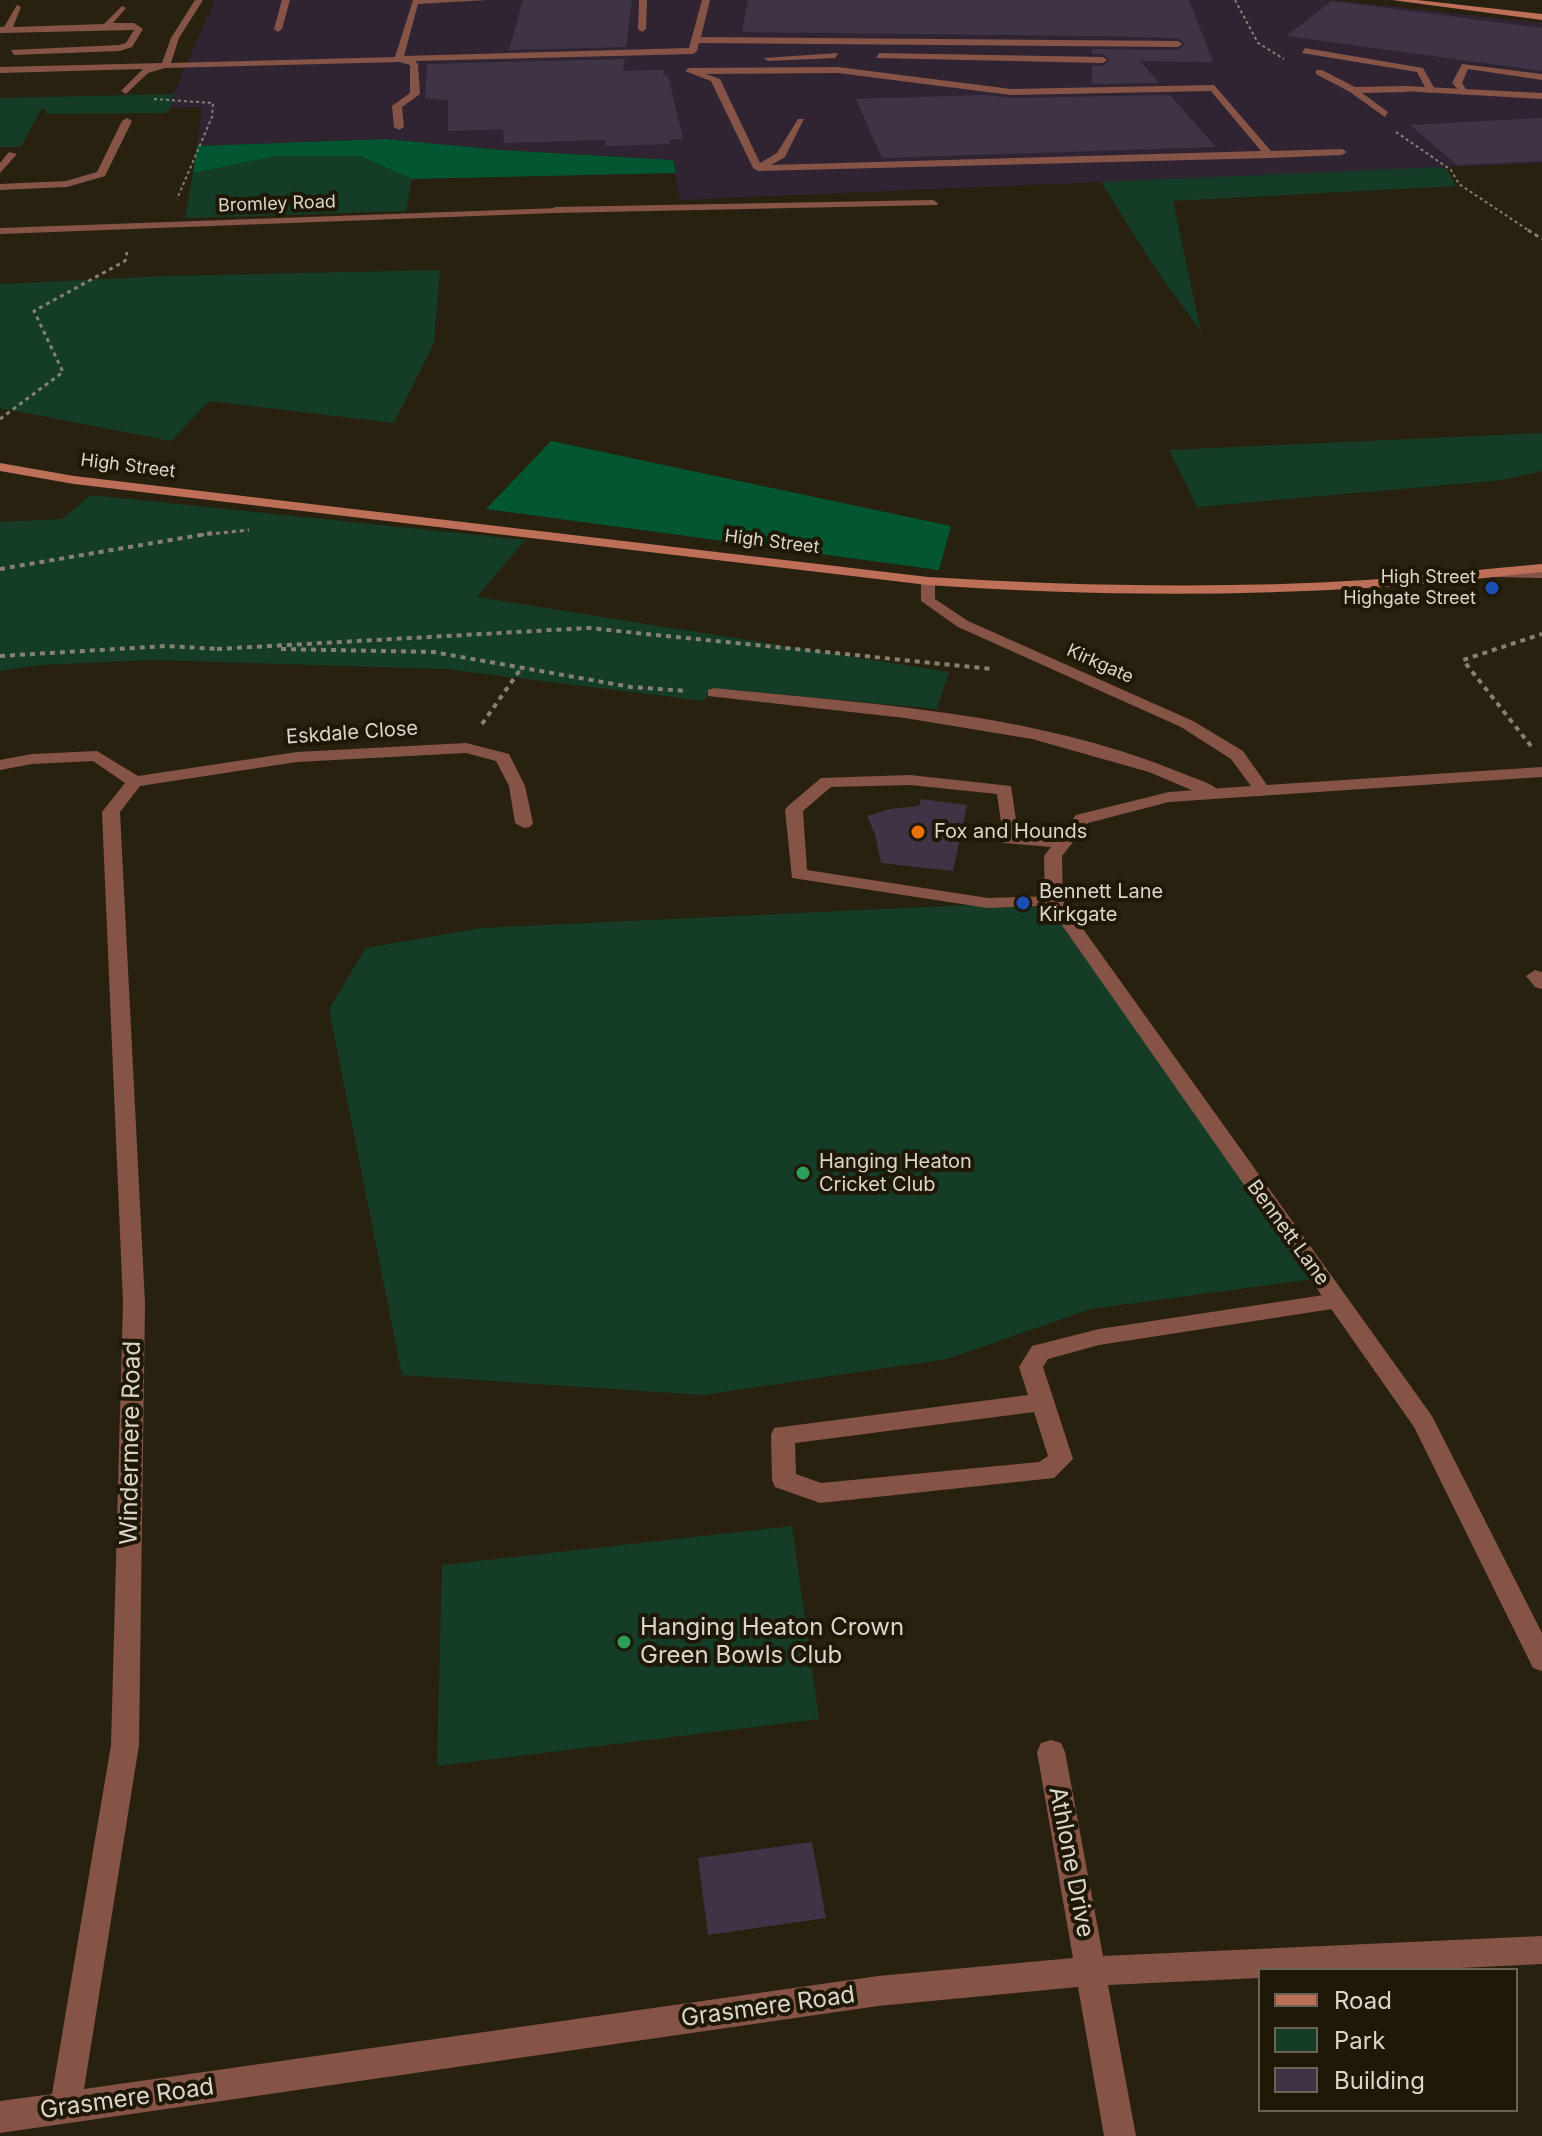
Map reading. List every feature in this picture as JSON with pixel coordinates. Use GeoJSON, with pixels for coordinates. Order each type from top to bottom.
{"type":"FeatureCollection","features":[{"type":"Feature","properties":{"kind":"street"},"geometry":{"type":"LineString","coordinates":[[166,65],[175,38],[199,0]]}},
{"type":"Feature","properties":{"kind":"street"},"geometry":{"type":"LineString","coordinates":[[278,29],[286,0]]}},
{"type":"Feature","properties":{"kind":"street"},"geometry":{"type":"LineString","coordinates":[[399,58],[415,2],[483,0]]}},
{"type":"Feature","properties":{"kind":"street"},"geometry":{"type":"LineString","coordinates":[[642,29],[643,0]]}},
{"type":"Feature","properties":{"kind":"street"},"geometry":{"type":"LineString","coordinates":[[689,71],[706,0]]}},
{"type":"Feature","properties":{"kind":"street"},"geometry":{"type":"LineString","coordinates":[[1396,0],[1542,17]]}},
{"type":"Feature","properties":{"kind":"street"},"geometry":{"type":"LineString","coordinates":[[3,30],[17,7]]}},
{"type":"Feature","properties":{"kind":"street"},"geometry":{"type":"LineString","coordinates":[[106,26],[122,8]]}},
{"type":"Feature","properties":{"kind":"street"},"geometry":{"type":"LineString","coordinates":[[3,30],[106,26],[134,26],[139,29],[129,45],[120,48],[14,52]]}},
{"type":"Feature","properties":{"kind":"street"},"geometry":{"type":"LineString","coordinates":[[0,70],[694,50],[1178,44]]}},
{"type":"Feature","properties":{"kind":"street"},"geometry":{"type":"LineString","coordinates":[[694,50],[706,58]]}},
{"type":"Feature","properties":{"kind":"street"},"geometry":{"type":"LineString","coordinates":[[1305,51],[1420,70],[1431,91]]}},
{"type":"Feature","properties":{"kind":"street"},"geometry":{"type":"LineString","coordinates":[[750,58],[845,55]]}},
{"type":"Feature","properties":{"kind":"street"},"geometry":{"type":"LineString","coordinates":[[860,56],[1103,60]]}},
{"type":"Feature","properties":{"kind":"street"},"geometry":{"type":"LineString","coordinates":[[399,58],[414,64],[415,94],[397,106],[399,127]]}},
{"type":"Feature","properties":{"kind":"street"},"geometry":{"type":"LineString","coordinates":[[126,91],[145,71],[166,65]]}},
{"type":"Feature","properties":{"kind":"street"},"geometry":{"type":"LineString","coordinates":[[1463,92],[1457,83],[1465,66],[1542,77]]}},
{"type":"Feature","properties":{"kind":"street"},"geometry":{"type":"LineString","coordinates":[[689,71],[838,70],[1011,92],[1214,88],[1269,155]]}},
{"type":"Feature","properties":{"kind":"street"},"geometry":{"type":"LineString","coordinates":[[689,71],[715,79],[758,168]]}},
{"type":"Feature","properties":{"kind":"street"},"geometry":{"type":"LineString","coordinates":[[1319,72],[1353,90],[1385,114]]}},
{"type":"Feature","properties":{"kind":"street"},"geometry":{"type":"LineString","coordinates":[[1353,90],[1406,89],[1542,96]]}},
{"type":"Feature","properties":{"kind":"street"},"geometry":{"type":"LineString","coordinates":[[0,187],[67,184],[101,174],[131,120]]}},
{"type":"Feature","properties":{"kind":"street"},"geometry":{"type":"LineString","coordinates":[[758,168],[781,155],[801,121]]}},
{"type":"Feature","properties":{"kind":"street"},"geometry":{"type":"LineString","coordinates":[[758,168],[1342,152]]}},
{"type":"Feature","properties":{"kind":"street"},"geometry":{"type":"LineString","coordinates":[[1,173],[12,154]]}},
{"type":"Feature","properties":{"kind":"street","name":"Bromley Road"},"geometry":{"type":"LineString","coordinates":[[0,231],[555,210],[933,203]]}},
{"type":"Feature","properties":{"kind":"street","name":"High Street"},"geometry":{"type":"LineString","coordinates":[[0,467],[121,486],[928,581],[1018,587],[1238,588],[1366,584],[1542,571]]}},
{"type":"Feature","properties":{"kind":"street","name":"Kirkgate"},"geometry":{"type":"LineString","coordinates":[[928,581],[928,601],[963,624],[1187,724],[1237,755],[1261,788]]}},
{"type":"Feature","properties":{"kind":"street"},"geometry":{"type":"LineString","coordinates":[[714,693],[956,720],[1097,751],[1169,772],[1214,793]]}},
{"type":"Feature","properties":{"kind":"street","name":"Eskdale Close"},"geometry":{"type":"LineString","coordinates":[[135,782],[297,757],[466,748],[503,758],[517,786],[524,823]]}},
{"type":"Feature","properties":{"kind":"street"},"geometry":{"type":"LineString","coordinates":[[0,765],[32,759],[97,756],[135,782]]}},
{"type":"Feature","properties":{"kind":"street"},"geometry":{"type":"LineString","coordinates":[[1063,843],[1010,839],[1005,790],[910,780],[827,782],[794,810],[798,874],[988,903],[1054,901],[1053,856],[1082,819],[1169,797],[1261,788],[1542,772]]}},
{"type":"Feature","properties":{"kind":"street","name":"Windermere Road"},"geometry":{"type":"LineString","coordinates":[[65,2108],[125,1745],[134,1303],[111,812],[135,782]]}},
{"type":"Feature","properties":{"kind":"street","name":"Bennett Lane"},"geometry":{"type":"LineString","coordinates":[[1054,901],[1424,1422],[1542,1660]]}},
{"type":"Feature","properties":{"kind":"street"},"geometry":{"type":"LineString","coordinates":[[1044,1402],[783,1435],[784,1480],[820,1493],[1045,1471],[1061,1459],[1044,1402],[1031,1367],[1040,1352],[1099,1337],[1337,1301]]}},
{"type":"Feature","properties":{"kind":"street","name":"Athlone Drive"},"geometry":{"type":"LineString","coordinates":[[1051,1752],[1120,2136]]}},
{"type":"Feature","properties":{"kind":"street","name":"Grasmere Road"},"geometry":{"type":"LineString","coordinates":[[0,2117],[878,1991],[1092,1971],[1542,1950]]}},
{"type":"Feature","properties":{"kind":"path"},"geometry":{"type":"LineString","coordinates":[[126,91],[128,97],[213,103],[212,117],[183,191],[158,226]]}},
{"type":"Feature","properties":{"kind":"path"},"geometry":{"type":"LineString","coordinates":[[0,419],[63,372],[34,311],[125,261],[132,227]]}},
{"type":"Feature","properties":{"kind":"path"},"geometry":{"type":"LineString","coordinates":[[0,569],[223,531],[254,530]]}},
{"type":"Feature","properties":{"kind":"path"},"geometry":{"type":"LineString","coordinates":[[217,649],[588,628],[1007,671]]}},
{"type":"Feature","properties":{"kind":"path"},"geometry":{"type":"LineString","coordinates":[[1532,747],[1463,660],[1542,634]]}},
{"type":"Feature","properties":{"kind":"path"},"geometry":{"type":"LineString","coordinates":[[0,656],[166,646],[217,649],[360,648],[433,652],[631,687],[714,693]]}},
{"type":"Feature","properties":{"kind":"path"},"geometry":{"type":"LineString","coordinates":[[466,748],[522,667]]}},
{"type":"Feature","properties":{"kind":"shaded area"},"geometry":{"type":"Polygon","coordinates":[[[215,0],[1332,0],[1542,23],[1542,163],[680,200],[673,160],[501,150],[386,139],[197,146],[202,107],[171,108],[173,94],[215,0]]]}},
{"type":"Feature","properties":{"kind":"green space"},"geometry":{"type":"Polygon","coordinates":[[[173,94],[171,108],[165,113],[46,114],[46,109],[41,109],[21,147],[0,147],[0,98],[173,94]]]}},
{"type":"Feature","properties":{"kind":"green space"},"geometry":{"type":"Polygon","coordinates":[[[386,139],[501,150],[673,160],[676,173],[412,179],[360,156],[277,156],[193,173],[197,146],[386,139]]]}},
{"type":"Feature","properties":{"kind":"green space"},"geometry":{"type":"Polygon","coordinates":[[[277,156],[360,156],[412,179],[406,211],[185,218],[193,173],[277,156]]]}},
{"type":"Feature","properties":{"kind":"green space"},"geometry":{"type":"Polygon","coordinates":[[[1442,167],[1448,171],[1456,186],[1173,201],[1201,332],[1155,268],[1101,182],[1442,167]]]}},
{"type":"Feature","properties":{"kind":"green space"},"geometry":{"type":"Polygon","coordinates":[[[440,270],[434,343],[394,423],[209,401],[171,441],[0,408],[0,284],[167,276],[440,270]]]}},
{"type":"Feature","properties":{"kind":"green space"},"geometry":{"type":"Polygon","coordinates":[[[1542,433],[1542,471],[1503,480],[1197,507],[1169,450],[1542,433]]]}},
{"type":"Feature","properties":{"kind":"green space"},"geometry":{"type":"Polygon","coordinates":[[[551,441],[951,526],[939,570],[486,509],[551,441]]]}},
{"type":"Feature","properties":{"kind":"green space"},"geometry":{"type":"Polygon","coordinates":[[[91,495],[525,540],[477,597],[949,672],[937,709],[712,688],[704,701],[445,669],[155,660],[40,665],[0,671],[0,522],[62,519],[91,495]]]}},
{"type":"Feature","properties":{"kind":"green space","name":"Hanging Heaton Cricket Club"},"geometry":{"type":"Polygon","coordinates":[[[1054,901],[1321,1278],[1091,1309],[947,1359],[703,1395],[402,1375],[329,1009],[366,948],[481,928],[1054,901]]]}},
{"type":"Feature","properties":{"kind":"green space","name":"Hanging Heaton Crown Green Bowls Club"},"geometry":{"type":"Polygon","coordinates":[[[792,1526],[819,1719],[437,1766],[442,1565],[792,1526]]]}},
{"type":"Feature","properties":{"kind":"building"},"geometry":{"type":"Polygon","coordinates":[[[523,0],[632,0],[626,47],[509,50],[523,0]]]}},
{"type":"Feature","properties":{"kind":"building"},"geometry":{"type":"Polygon","coordinates":[[[748,0],[1189,0],[1213,62],[1140,61],[1159,83],[1092,84],[1092,66],[1103,66],[1110,60],[1103,54],[1092,54],[1092,49],[1178,50],[1185,44],[1178,38],[742,32],[748,0]]]}},
{"type":"Feature","properties":{"kind":"building"},"geometry":{"type":"Polygon","coordinates":[[[1332,1],[1542,28],[1542,71],[1286,36],[1332,1]]]}},
{"type":"Feature","properties":{"kind":"building"},"geometry":{"type":"Polygon","coordinates":[[[625,59],[623,71],[663,70],[664,75],[668,75],[683,139],[669,140],[670,144],[606,146],[605,140],[504,143],[503,129],[448,131],[448,100],[425,98],[427,64],[625,59]]]}},
{"type":"Feature","properties":{"kind":"building"},"geometry":{"type":"Polygon","coordinates":[[[986,95],[1011,98],[1170,95],[1216,147],[882,158],[856,99],[986,95]]]}},
{"type":"Feature","properties":{"kind":"building"},"geometry":{"type":"Polygon","coordinates":[[[1542,118],[1542,161],[1457,165],[1410,125],[1542,118]]]}},
{"type":"Feature","properties":{"kind":"building","name":"Fox and Hounds"},"geometry":{"type":"Polygon","coordinates":[[[921,799],[967,805],[953,871],[881,863],[875,834],[867,816],[890,809],[919,806],[921,799]]]}},
{"type":"Feature","properties":{"kind":"building"},"geometry":{"type":"Polygon","coordinates":[[[812,1842],[826,1918],[708,1935],[698,1858],[812,1842]]]}},
{"type":"Feature","properties":{"kind":"place","name":"High Street Highgate Street"},"geometry":{"type":"Point","coordinates":[1492,588]}},
{"type":"Feature","properties":{"kind":"place","name":"Fox and Hounds"},"geometry":{"type":"Point","coordinates":[918,832]}},
{"type":"Feature","properties":{"kind":"place","name":"Bennett Lane Kirkgate"},"geometry":{"type":"Point","coordinates":[1023,903]}},
{"type":"Feature","properties":{"kind":"place","name":"Hanging Heaton Cricket Club"},"geometry":{"type":"Point","coordinates":[803,1173]}},
{"type":"Feature","properties":{"kind":"place","name":"Hanging Heaton Crown Green Bowls Club"},"geometry":{"type":"Point","coordinates":[624,1642]}}]}
